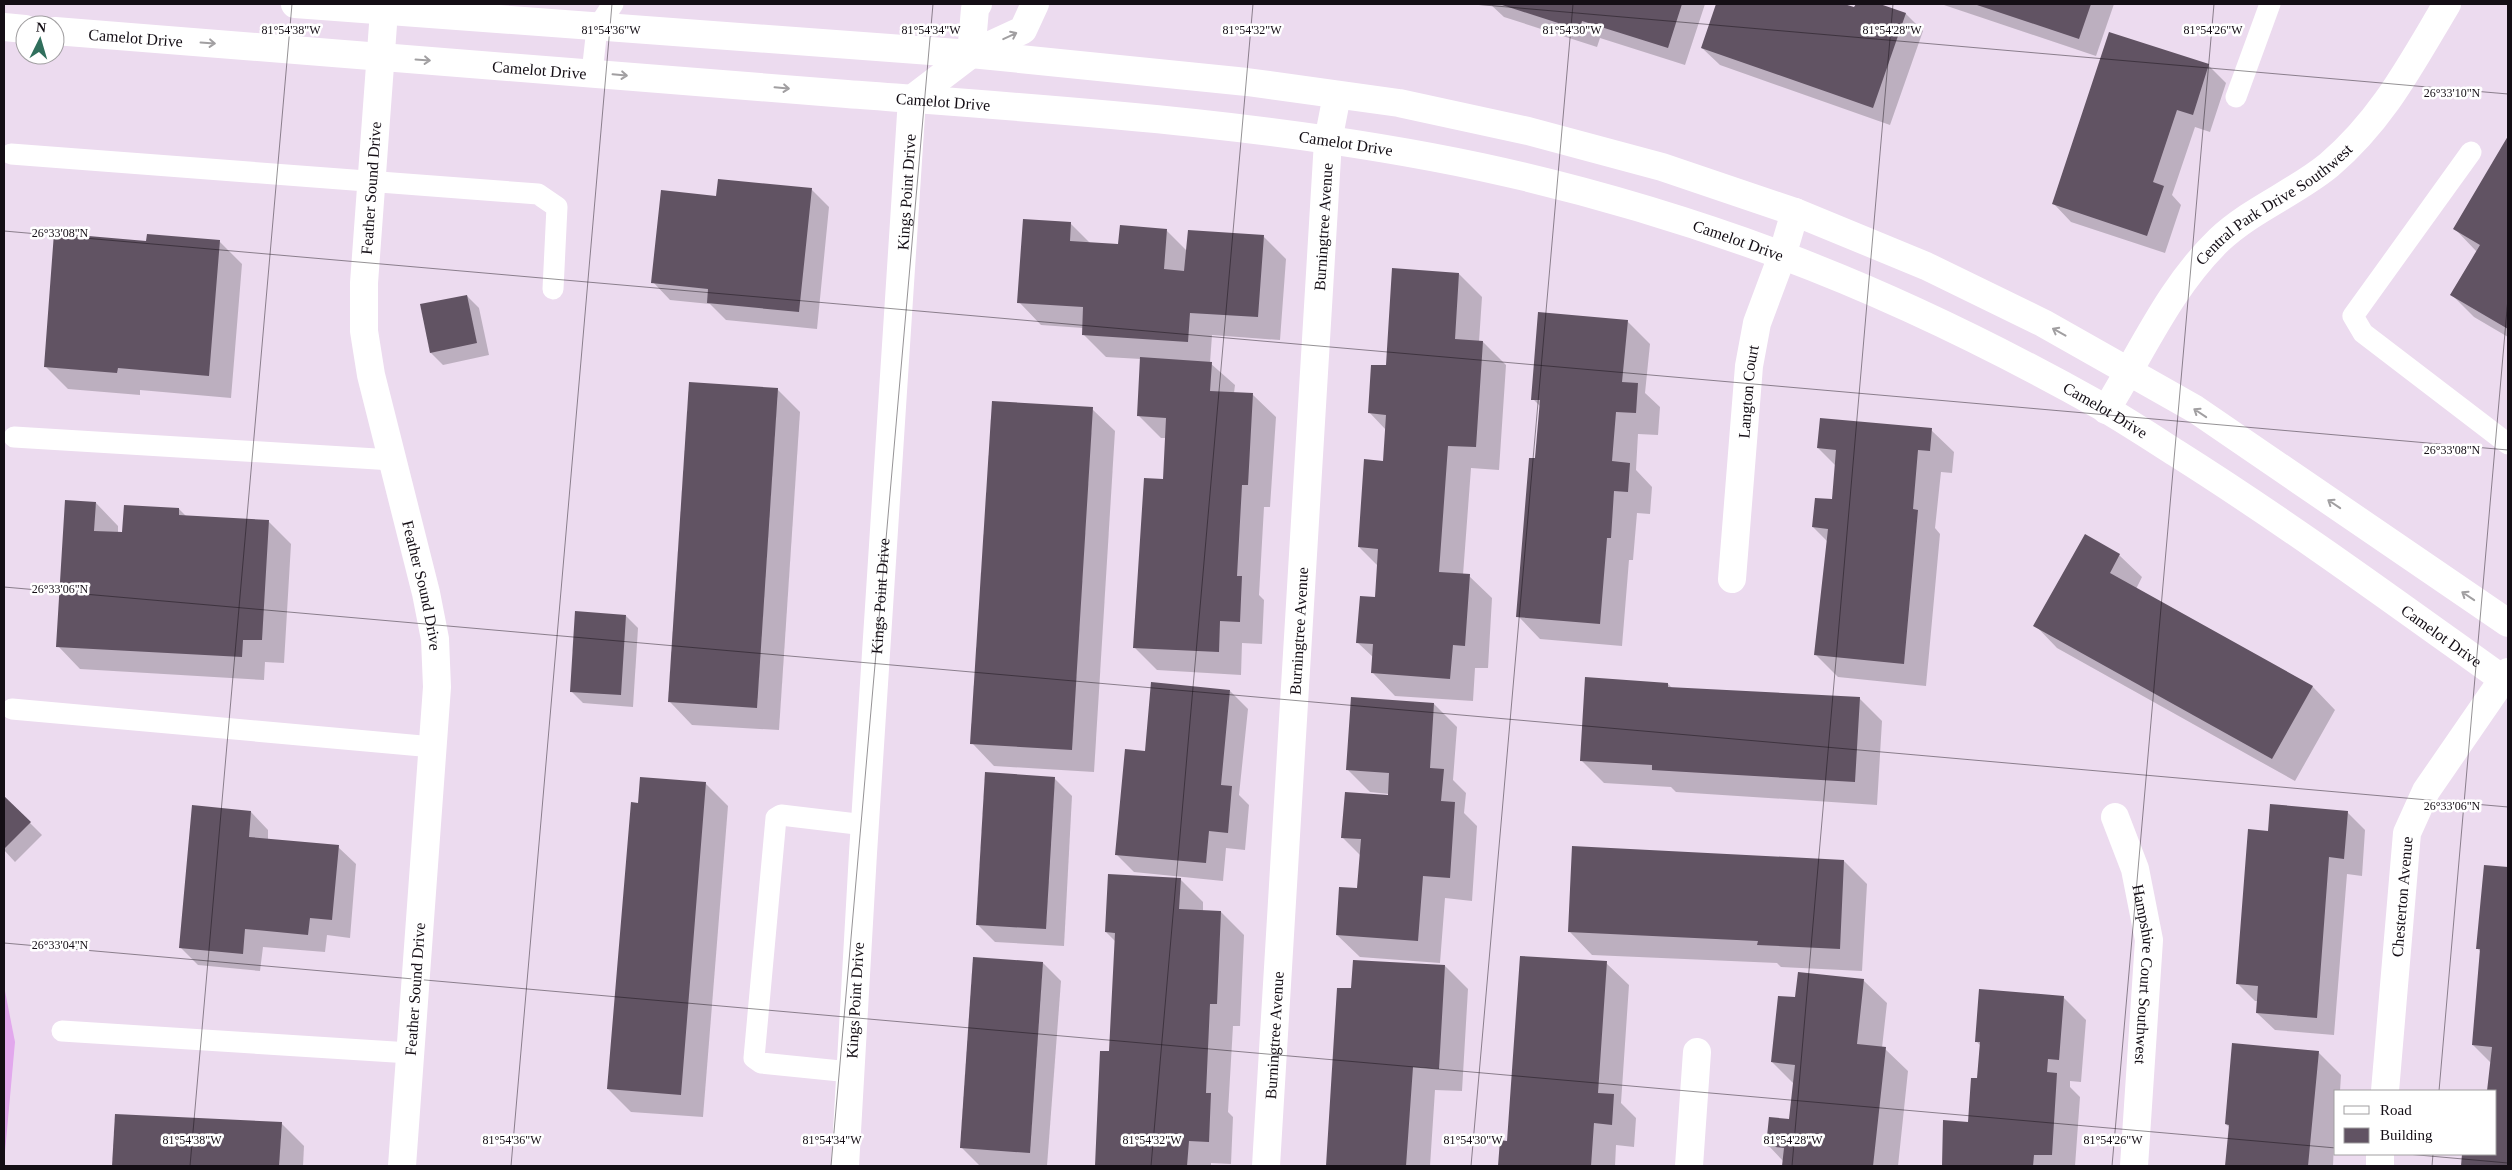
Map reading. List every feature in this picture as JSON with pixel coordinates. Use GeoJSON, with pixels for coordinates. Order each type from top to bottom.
{"type":"FeatureCollection","features":[{"type":"Feature","properties":{"kind":"street"},"geometry":{"type":"LineString","coordinates":[[295,4],[597,28],[970,54],[1247,82],[1399,104],[1528,131],[1662,167],[1795,212],[1926,266],[2043,323],[2194,409],[2508,624]]}},
{"type":"Feature","properties":{"kind":"street"},"geometry":{"type":"LineString","coordinates":[[970,54],[975,9],[978,4]]}},
{"type":"Feature","properties":{"kind":"street"},"geometry":{"type":"LineString","coordinates":[[912,99],[970,54],[1023,30],[1035,4]]}},
{"type":"Feature","properties":{"kind":"street","name":"Central Park Drive Southwest"},"geometry":{"type":"LineString","coordinates":[[2106,410],[2167,305],[2190,272],[2220,239],[2253,213],[2327,166],[2360,136],[2390,99],[2447,4]]}},
{"type":"Feature","properties":{"kind":"street","name":"Feather Sound Drive"},"geometry":{"type":"LineString","coordinates":[[384,11],[364,283],[364,331],[371,375],[426,593],[435,639],[437,687],[402,1166]]}},
{"type":"Feature","properties":{"kind":"street","name":"Camelot Drive"},"geometry":{"type":"LineString","coordinates":[[65,32],[912,99],[1218,126],[1328,141],[1473,165],[1544,181],[1676,219],[1782,256],[1898,303],[1966,334],[2106,410],[2226,485],[2506,678]]}},
{"type":"Feature","properties":{"kind":"street","name":"Burningtree Avenue"},"geometry":{"type":"LineString","coordinates":[[1266,1166],[1328,141],[1336,95]]}},
{"type":"Feature","properties":{"kind":"street","name":"Kings Point Drive"},"geometry":{"type":"LineString","coordinates":[[846,1166],[864,825],[912,99]]}},
{"type":"Feature","properties":{"kind":"street","name":"Langton Court"},"geometry":{"type":"LineString","coordinates":[[1732,579],[1749,366],[1757,323],[1782,256],[1795,212]]}},
{"type":"Feature","properties":{"kind":"street","name":"Chesterton Avenue"},"geometry":{"type":"LineString","coordinates":[[2385,1090],[2406,833],[2426,791],[2506,678]]}},
{"type":"Feature","properties":{"kind":"street","name":"Hampshire Court Southwest"},"geometry":{"type":"LineString","coordinates":[[2115,817],[2135,869],[2149,940],[2134,1166]]}},
{"type":"Feature","properties":{"kind":"street"},"geometry":{"type":"LineString","coordinates":[[1689,1166],[1697,1052]]}},
{"type":"Feature","properties":{"kind":"lane"},"geometry":{"type":"LineString","coordinates":[[592,73],[597,28],[613,4]]}},
{"type":"Feature","properties":{"kind":"lane"},"geometry":{"type":"LineString","coordinates":[[2236,97],[2270,4]]}},
{"type":"Feature","properties":{"kind":"lane"},"geometry":{"type":"LineString","coordinates":[[2471,152],[2353,316],[2363,333],[2508,444]]}},
{"type":"Feature","properties":{"kind":"lane"},"geometry":{"type":"LineString","coordinates":[[11,154],[538,194],[557,207],[553,289]]}},
{"type":"Feature","properties":{"kind":"lane"},"geometry":{"type":"LineString","coordinates":[[14,438],[393,460]]}},
{"type":"Feature","properties":{"kind":"lane"},"geometry":{"type":"LineString","coordinates":[[12,709],[433,747]]}},
{"type":"Feature","properties":{"kind":"lane"},"geometry":{"type":"LineString","coordinates":[[850,1072],[761,1063],[754,1058],[776,818],[781,816],[864,825]]}},
{"type":"Feature","properties":{"kind":"lane"},"geometry":{"type":"LineString","coordinates":[[62,1031],[410,1053]]}},
{"type":"Feature","properties":{"kind":"shaded area"},"geometry":{"type":"Polygon","coordinates":[[[4,986],[15,1042],[4,1163],[4,986]]]}},
{"type":"Feature","properties":{"kind":"building"},"geometry":{"type":"Polygon","coordinates":[[[1499,4],[1682,4],[1668,48],[1582,21],[1580,30],[1499,4]]]}},
{"type":"Feature","properties":{"kind":"building"},"geometry":{"type":"Polygon","coordinates":[[[1716,4],[1844,4],[1854,7],[1856,4],[1880,4],[1906,13],[1873,108],[1701,48],[1716,4]]]}},
{"type":"Feature","properties":{"kind":"building"},"geometry":{"type":"Polygon","coordinates":[[[1974,4],[2091,4],[2079,39],[1974,4]]]}},
{"type":"Feature","properties":{"kind":"building"},"geometry":{"type":"Polygon","coordinates":[[[2109,32],[2209,64],[2193,115],[2177,110],[2153,182],[2164,186],[2147,236],[2052,204],[2109,32]]]}},
{"type":"Feature","properties":{"kind":"building"},"geometry":{"type":"Polygon","coordinates":[[[2508,136],[2508,329],[2450,295],[2480,245],[2453,229],[2508,136]]]}},
{"type":"Feature","properties":{"kind":"building"},"geometry":{"type":"Polygon","coordinates":[[[718,179],[812,188],[799,312],[707,303],[708,289],[651,283],[661,190],[716,196],[718,179]]]}},
{"type":"Feature","properties":{"kind":"building"},"geometry":{"type":"Polygon","coordinates":[[[1023,219],[1071,222],[1070,241],[1118,244],[1120,225],[1167,229],[1164,269],[1184,271],[1188,230],[1264,235],[1258,317],[1190,313],[1188,342],[1082,335],[1083,307],[1017,303],[1023,219]]]}},
{"type":"Feature","properties":{"kind":"building"},"geometry":{"type":"Polygon","coordinates":[[[54,233],[146,241],[147,234],[220,240],[209,376],[118,368],[117,373],[44,367],[54,233]]]}},
{"type":"Feature","properties":{"kind":"building"},"geometry":{"type":"Polygon","coordinates":[[[1392,268],[1459,273],[1455,339],[1483,341],[1476,447],[1448,446],[1439,572],[1470,574],[1465,646],[1453,645],[1450,679],[1371,673],[1373,644],[1356,643],[1360,596],[1375,597],[1378,549],[1358,547],[1364,459],[1383,461],[1386,415],[1368,413],[1371,365],[1386,365],[1392,268]]]}},
{"type":"Feature","properties":{"kind":"building"},"geometry":{"type":"Polygon","coordinates":[[[467,295],[477,343],[430,353],[420,304],[467,295]]]}},
{"type":"Feature","properties":{"kind":"building"},"geometry":{"type":"Polygon","coordinates":[[[1538,312],[1628,320],[1622,382],[1638,383],[1636,413],[1616,412],[1612,461],[1630,463],[1628,492],[1614,491],[1611,538],[1607,538],[1600,624],[1516,617],[1529,458],[1535,458],[1540,400],[1531,400],[1538,312]]]}},
{"type":"Feature","properties":{"kind":"building"},"geometry":{"type":"Polygon","coordinates":[[[1140,357],[1212,362],[1210,391],[1253,393],[1248,485],[1242,485],[1237,576],[1242,576],[1240,622],[1220,621],[1219,652],[1133,648],[1144,478],[1163,479],[1166,418],[1137,416],[1140,357]]]}},
{"type":"Feature","properties":{"kind":"building"},"geometry":{"type":"Polygon","coordinates":[[[689,382],[778,388],[757,708],[668,702],[689,382]]]}},
{"type":"Feature","properties":{"kind":"building"},"geometry":{"type":"Polygon","coordinates":[[[992,401],[1093,407],[1072,750],[970,744],[992,401]]]}},
{"type":"Feature","properties":{"kind":"building"},"geometry":{"type":"Polygon","coordinates":[[[1820,418],[1932,428],[1930,451],[1918,450],[1913,509],[1918,510],[1904,664],[1814,655],[1828,529],[1812,527],[1815,498],[1832,499],[1836,450],[1817,448],[1820,418]]]}},
{"type":"Feature","properties":{"kind":"building"},"geometry":{"type":"Polygon","coordinates":[[[65,500],[96,502],[94,531],[122,532],[124,505],[179,508],[179,515],[269,520],[262,640],[243,640],[242,657],[56,647],[65,500]]]}},
{"type":"Feature","properties":{"kind":"building"},"geometry":{"type":"Polygon","coordinates":[[[2085,534],[2120,554],[2110,573],[2313,686],[2272,759],[2033,626],[2085,534]]]}},
{"type":"Feature","properties":{"kind":"building"},"geometry":{"type":"Polygon","coordinates":[[[575,611],[626,615],[621,695],[570,692],[575,611]]]}},
{"type":"Feature","properties":{"kind":"building"},"geometry":{"type":"Polygon","coordinates":[[[1585,677],[1668,683],[1668,687],[1860,697],[1855,782],[1652,770],[1652,765],[1580,761],[1585,677]]]}},
{"type":"Feature","properties":{"kind":"building"},"geometry":{"type":"Polygon","coordinates":[[[1151,682],[1230,690],[1221,785],[1232,786],[1228,833],[1209,831],[1206,863],[1115,855],[1125,749],[1145,751],[1151,682]]]}},
{"type":"Feature","properties":{"kind":"building"},"geometry":{"type":"Polygon","coordinates":[[[1351,697],[1434,703],[1430,768],[1444,769],[1441,801],[1455,802],[1450,878],[1423,876],[1418,941],[1336,935],[1339,887],[1357,888],[1361,839],[1341,838],[1345,792],[1388,795],[1389,773],[1346,770],[1351,697]]]}},
{"type":"Feature","properties":{"kind":"building"},"geometry":{"type":"Polygon","coordinates":[[[985,772],[1055,777],[1046,929],[976,925],[985,772]]]}},
{"type":"Feature","properties":{"kind":"building"},"geometry":{"type":"Polygon","coordinates":[[[640,777],[706,782],[681,1095],[607,1089],[631,802],[638,803],[640,777]]]}},
{"type":"Feature","properties":{"kind":"building"},"geometry":{"type":"Polygon","coordinates":[[[4,796],[31,822],[4,849],[4,796]]]}},
{"type":"Feature","properties":{"kind":"building"},"geometry":{"type":"Polygon","coordinates":[[[2270,804],[2348,811],[2344,859],[2329,857],[2317,1018],[2256,1013],[2258,986],[2236,984],[2248,829],[2268,831],[2270,804]]]}},
{"type":"Feature","properties":{"kind":"building"},"geometry":{"type":"Polygon","coordinates":[[[192,805],[251,811],[249,837],[339,845],[332,920],[310,918],[308,935],[245,929],[243,954],[179,948],[192,805]]]}},
{"type":"Feature","properties":{"kind":"building"},"geometry":{"type":"Polygon","coordinates":[[[1572,846],[1844,860],[1840,949],[1757,945],[1758,941],[1568,932],[1572,846]]]}},
{"type":"Feature","properties":{"kind":"building"},"geometry":{"type":"Polygon","coordinates":[[[2484,865],[2508,867],[2508,1166],[2461,1166],[2462,1155],[2497,1155],[2497,1090],[2487,1090],[2492,1047],[2472,1045],[2480,949],[2476,949],[2484,865]]]}},
{"type":"Feature","properties":{"kind":"building"},"geometry":{"type":"Polygon","coordinates":[[[1108,874],[1181,878],[1179,909],[1221,911],[1217,1004],[1210,1004],[1206,1093],[1211,1093],[1209,1142],[1189,1141],[1187,1166],[1095,1166],[1100,1051],[1109,1051],[1115,933],[1105,932],[1108,874]]]}},
{"type":"Feature","properties":{"kind":"building"},"geometry":{"type":"Polygon","coordinates":[[[1520,956],[1607,961],[1598,1093],[1614,1094],[1612,1125],[1594,1123],[1591,1166],[1498,1166],[1500,1140],[1507,1141],[1520,956]]]}},
{"type":"Feature","properties":{"kind":"building"},"geometry":{"type":"Polygon","coordinates":[[[973,957],[1043,962],[1030,1153],[960,1148],[973,957]]]}},
{"type":"Feature","properties":{"kind":"building"},"geometry":{"type":"Polygon","coordinates":[[[1353,960],[1445,965],[1439,1069],[1413,1067],[1406,1166],[1326,1166],[1337,988],[1351,988],[1353,960]]]}},
{"type":"Feature","properties":{"kind":"building"},"geometry":{"type":"Polygon","coordinates":[[[1798,972],[1864,979],[1857,1044],[1886,1047],[1873,1166],[1782,1166],[1784,1148],[1766,1146],[1769,1117],[1789,1119],[1795,1065],[1771,1062],[1778,996],[1795,997],[1798,972]]]}},
{"type":"Feature","properties":{"kind":"building"},"geometry":{"type":"Polygon","coordinates":[[[1979,989],[2064,996],[2059,1060],[2048,1059],[2047,1072],[2057,1073],[2052,1155],[2034,1155],[2033,1166],[1942,1166],[1943,1120],[1968,1122],[1971,1078],[1977,1078],[1980,1042],[1975,1042],[1979,989]]]}},
{"type":"Feature","properties":{"kind":"building"},"geometry":{"type":"Polygon","coordinates":[[[2232,1043],[2319,1051],[2308,1166],[2225,1166],[2229,1125],[2225,1124],[2232,1043]]]}},
{"type":"Feature","properties":{"kind":"building"},"geometry":{"type":"Polygon","coordinates":[[[115,1114],[282,1122],[279,1166],[112,1166],[115,1114]]]}}]}
